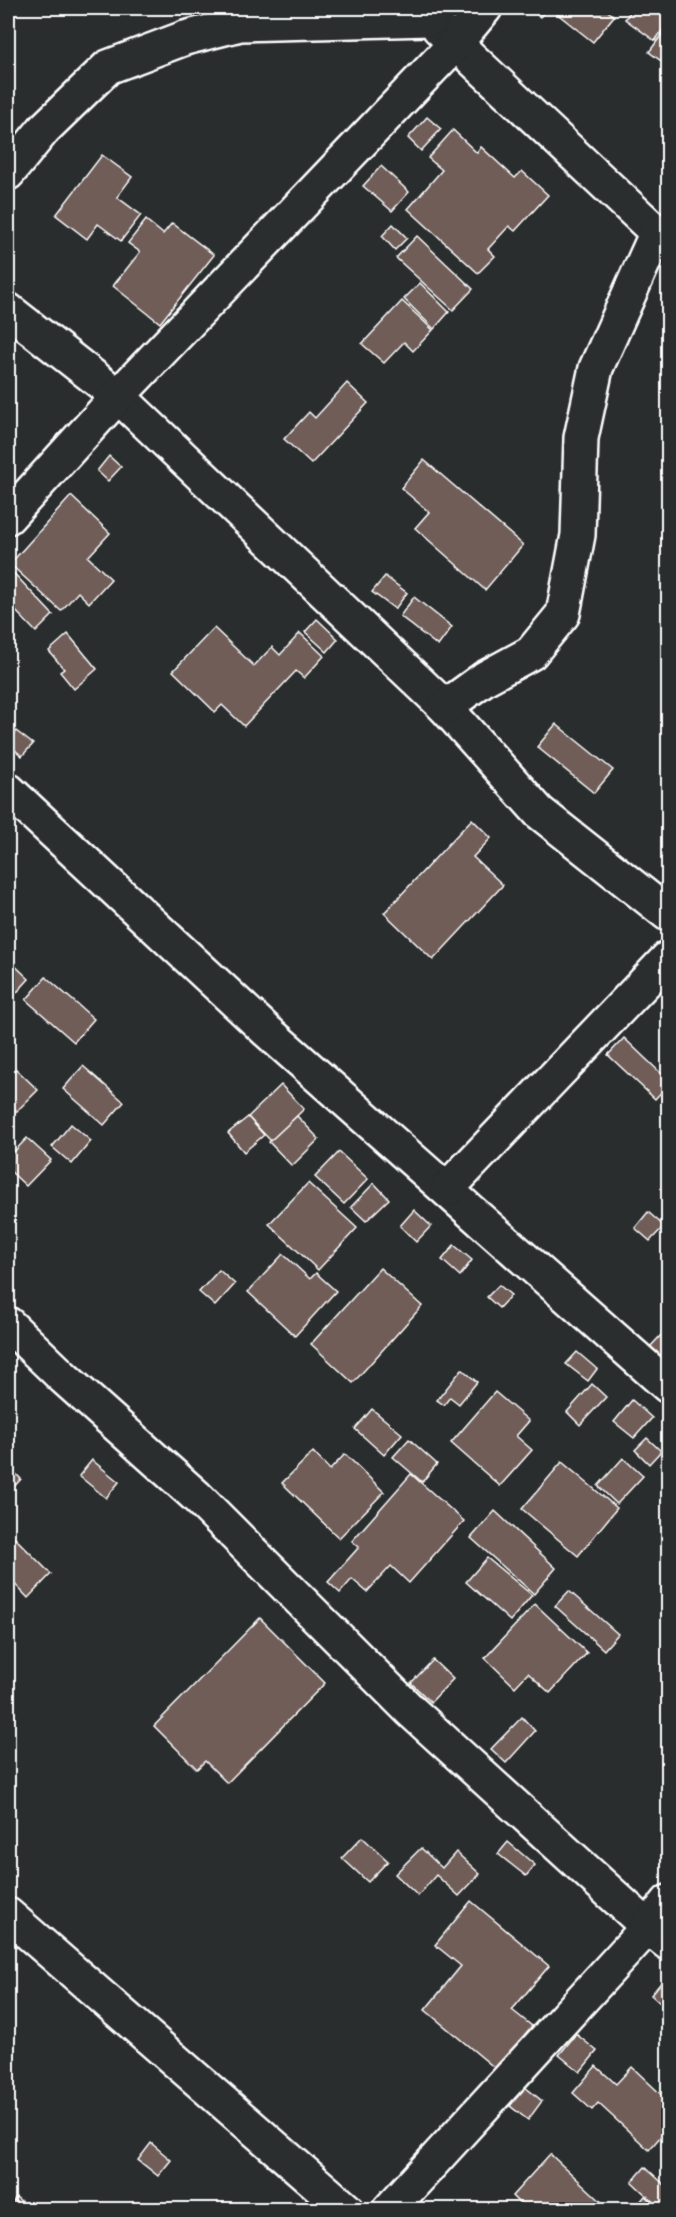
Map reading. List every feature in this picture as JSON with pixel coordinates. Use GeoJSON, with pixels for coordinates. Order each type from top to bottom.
{"type":"FeatureCollection","features":[{"type":"Feature","properties":{"kind":"street"},"geometry":{"type":"LineString","coordinates":[[8,517],[118,396],[455,44],[485,8]]}},
{"type":"Feature","properties":{"kind":"street"},"geometry":{"type":"LineString","coordinates":[[8,173],[44,129],[108,66],[185,38],[240,24],[424,14],[663,238],[596,368],[581,438],[578,535],[563,614],[531,653],[485,678],[445,707]]}},
{"type":"Feature","properties":{"kind":"street"},"geometry":{"type":"LineString","coordinates":[[8,310],[118,396],[445,707],[540,812],[669,914]]}},
{"type":"Feature","properties":{"kind":"street"},"geometry":{"type":"LineString","coordinates":[[8,790],[267,1031],[669,1386]]}},
{"type":"Feature","properties":{"kind":"street"},"geometry":{"type":"LineString","coordinates":[[447,1189],[669,958]]}},
{"type":"Feature","properties":{"kind":"street"},"geometry":{"type":"LineString","coordinates":[[8,1324],[63,1377],[196,1496],[411,1711],[658,1935]]}},
{"type":"Feature","properties":{"kind":"street"},"geometry":{"type":"LineString","coordinates":[[389,2210],[658,1935],[669,1902]]}},
{"type":"Feature","properties":{"kind":"street"},"geometry":{"type":"LineString","coordinates":[[8,1915],[347,2210]]}},
{"type":"Feature","properties":{"kind":"building"},"geometry":{"type":"Polygon","coordinates":[[[528,8],[548,8],[540,17],[528,8]]]}},
{"type":"Feature","properties":{"kind":"building"},"geometry":{"type":"Polygon","coordinates":[[[550,8],[604,8],[614,16],[593,42],[550,8]]]}},
{"type":"Feature","properties":{"kind":"building"},"geometry":{"type":"Polygon","coordinates":[[[633,8],[668,8],[668,22],[655,41],[625,19],[633,8]]]}},
{"type":"Feature","properties":{"kind":"building"},"geometry":{"type":"Polygon","coordinates":[[[666,29],[668,31],[668,66],[649,52],[666,29]]]}},
{"type":"Feature","properties":{"kind":"building"},"geometry":{"type":"Polygon","coordinates":[[[427,117],[441,129],[421,151],[408,138],[427,117]]]}},
{"type":"Feature","properties":{"kind":"building"},"geometry":{"type":"Polygon","coordinates":[[[453,130],[477,153],[481,147],[515,178],[522,171],[548,195],[515,231],[509,226],[488,249],[495,256],[478,273],[408,209],[442,170],[428,158],[453,130]]]}},
{"type":"Feature","properties":{"kind":"building"},"geometry":{"type":"Polygon","coordinates":[[[102,155],[132,177],[117,197],[141,215],[121,241],[98,224],[87,239],[56,215],[102,155]]]}},
{"type":"Feature","properties":{"kind":"building"},"geometry":{"type":"Polygon","coordinates":[[[381,166],[409,192],[392,211],[363,186],[381,166]]]}},
{"type":"Feature","properties":{"kind":"building"},"geometry":{"type":"Polygon","coordinates":[[[146,220],[163,234],[172,223],[214,255],[160,323],[113,286],[140,252],[128,243],[146,220]]]}},
{"type":"Feature","properties":{"kind":"building"},"geometry":{"type":"Polygon","coordinates":[[[393,224],[407,238],[395,250],[382,236],[393,224]]]}},
{"type":"Feature","properties":{"kind":"building"},"geometry":{"type":"Polygon","coordinates":[[[417,236],[473,289],[453,310],[396,258],[417,236]]]}},
{"type":"Feature","properties":{"kind":"building"},"geometry":{"type":"Polygon","coordinates":[[[420,283],[449,312],[434,329],[404,299],[420,283]]]}},
{"type":"Feature","properties":{"kind":"building"},"geometry":{"type":"Polygon","coordinates":[[[402,301],[433,330],[413,351],[404,342],[384,363],[362,344],[402,301]]]}},
{"type":"Feature","properties":{"kind":"building"},"geometry":{"type":"Polygon","coordinates":[[[347,383],[368,403],[311,464],[284,439],[309,412],[315,418],[347,383]]]}},
{"type":"Feature","properties":{"kind":"building"},"geometry":{"type":"Polygon","coordinates":[[[109,456],[121,467],[108,481],[97,471],[109,456]]]}},
{"type":"Feature","properties":{"kind":"building"},"geometry":{"type":"Polygon","coordinates":[[[424,460],[523,545],[485,590],[415,528],[429,512],[401,488],[424,460]]]}},
{"type":"Feature","properties":{"kind":"building"},"geometry":{"type":"Polygon","coordinates":[[[71,496],[110,533],[88,557],[111,579],[89,603],[78,592],[61,611],[10,564],[71,496]]]}},
{"type":"Feature","properties":{"kind":"building"},"geometry":{"type":"Polygon","coordinates":[[[8,567],[53,615],[36,632],[12,607],[8,611],[8,567]]]}},
{"type":"Feature","properties":{"kind":"building"},"geometry":{"type":"Polygon","coordinates":[[[385,576],[407,593],[395,609],[372,592],[385,576]]]}},
{"type":"Feature","properties":{"kind":"building"},"geometry":{"type":"Polygon","coordinates":[[[414,597],[452,627],[438,646],[400,616],[414,597]]]}},
{"type":"Feature","properties":{"kind":"building"},"geometry":{"type":"Polygon","coordinates":[[[317,619],[338,639],[327,652],[305,632],[317,619]]]}},
{"type":"Feature","properties":{"kind":"building"},"geometry":{"type":"Polygon","coordinates":[[[214,628],[254,666],[272,647],[280,655],[300,633],[324,656],[304,678],[296,671],[244,726],[222,705],[215,712],[173,671],[214,628]]]}},
{"type":"Feature","properties":{"kind":"building"},"geometry":{"type":"Polygon","coordinates":[[[68,634],[97,669],[74,689],[60,672],[64,669],[49,651],[68,634]]]}},
{"type":"Feature","properties":{"kind":"building"},"geometry":{"type":"Polygon","coordinates":[[[556,724],[613,770],[594,793],[537,747],[556,724]]]}},
{"type":"Feature","properties":{"kind":"building"},"geometry":{"type":"Polygon","coordinates":[[[16,731],[33,744],[22,756],[8,744],[16,731]]]}},
{"type":"Feature","properties":{"kind":"building"},"geometry":{"type":"Polygon","coordinates":[[[472,819],[491,838],[473,857],[503,885],[433,960],[384,913],[472,819]]]}},
{"type":"Feature","properties":{"kind":"building"},"geometry":{"type":"Polygon","coordinates":[[[8,959],[29,979],[8,1002],[8,959]]]}},
{"type":"Feature","properties":{"kind":"building"},"geometry":{"type":"Polygon","coordinates":[[[46,977],[94,1019],[74,1042],[26,1000],[46,977]]]}},
{"type":"Feature","properties":{"kind":"building"},"geometry":{"type":"Polygon","coordinates":[[[624,1038],[668,1080],[668,1085],[655,1099],[608,1055],[624,1038]]]}},
{"type":"Feature","properties":{"kind":"building"},"geometry":{"type":"Polygon","coordinates":[[[83,1066],[124,1102],[104,1125],[63,1089],[83,1066]]]}},
{"type":"Feature","properties":{"kind":"building"},"geometry":{"type":"Polygon","coordinates":[[[16,1069],[38,1090],[16,1112],[8,1103],[8,1078],[16,1069]]]}},
{"type":"Feature","properties":{"kind":"building"},"geometry":{"type":"Polygon","coordinates":[[[281,1085],[304,1109],[271,1141],[248,1117],[281,1085]]]}},
{"type":"Feature","properties":{"kind":"building"},"geometry":{"type":"Polygon","coordinates":[[[297,1116],[319,1139],[292,1166],[269,1142],[297,1116]]]}},
{"type":"Feature","properties":{"kind":"building"},"geometry":{"type":"Polygon","coordinates":[[[248,1117],[264,1135],[244,1152],[228,1133],[248,1117]]]}},
{"type":"Feature","properties":{"kind":"building"},"geometry":{"type":"Polygon","coordinates":[[[71,1124],[91,1141],[72,1164],[52,1147],[71,1124]]]}},
{"type":"Feature","properties":{"kind":"building"},"geometry":{"type":"Polygon","coordinates":[[[27,1138],[51,1160],[26,1186],[8,1169],[8,1158],[27,1138]]]}},
{"type":"Feature","properties":{"kind":"building"},"geometry":{"type":"Polygon","coordinates":[[[339,1152],[368,1179],[344,1204],[315,1177],[339,1152]]]}},
{"type":"Feature","properties":{"kind":"building"},"geometry":{"type":"Polygon","coordinates":[[[308,1183],[357,1228],[318,1270],[269,1224],[308,1183]]]}},
{"type":"Feature","properties":{"kind":"building"},"geometry":{"type":"Polygon","coordinates":[[[374,1183],[389,1199],[366,1221],[351,1207],[374,1183]]]}},
{"type":"Feature","properties":{"kind":"building"},"geometry":{"type":"Polygon","coordinates":[[[414,1210],[431,1226],[416,1242],[400,1226],[414,1210]]]}},
{"type":"Feature","properties":{"kind":"building"},"geometry":{"type":"Polygon","coordinates":[[[648,1212],[664,1226],[650,1241],[635,1228],[648,1212]]]}},
{"type":"Feature","properties":{"kind":"building"},"geometry":{"type":"Polygon","coordinates":[[[454,1245],[472,1260],[460,1276],[442,1260],[454,1245]]]}},
{"type":"Feature","properties":{"kind":"building"},"geometry":{"type":"Polygon","coordinates":[[[283,1254],[310,1279],[316,1273],[336,1291],[295,1336],[248,1292],[283,1254]]]}},
{"type":"Feature","properties":{"kind":"building"},"geometry":{"type":"Polygon","coordinates":[[[380,1268],[422,1306],[353,1383],[311,1344],[380,1268]]]}},
{"type":"Feature","properties":{"kind":"building"},"geometry":{"type":"Polygon","coordinates":[[[219,1270],[235,1284],[215,1306],[199,1292],[219,1270]]]}},
{"type":"Feature","properties":{"kind":"building"},"geometry":{"type":"Polygon","coordinates":[[[499,1285],[511,1295],[499,1308],[487,1297],[499,1285]]]}},
{"type":"Feature","properties":{"kind":"building"},"geometry":{"type":"Polygon","coordinates":[[[663,1333],[668,1338],[668,1354],[663,1360],[650,1347],[663,1333]]]}},
{"type":"Feature","properties":{"kind":"building"},"geometry":{"type":"Polygon","coordinates":[[[577,1352],[597,1369],[588,1381],[566,1364],[577,1352]]]}},
{"type":"Feature","properties":{"kind":"building"},"geometry":{"type":"Polygon","coordinates":[[[462,1369],[477,1382],[459,1404],[450,1397],[444,1405],[437,1400],[462,1369]]]}},
{"type":"Feature","properties":{"kind":"building"},"geometry":{"type":"Polygon","coordinates":[[[592,1384],[606,1397],[580,1425],[567,1412],[592,1384]]]}},
{"type":"Feature","properties":{"kind":"building"},"geometry":{"type":"Polygon","coordinates":[[[495,1392],[529,1421],[516,1436],[532,1450],[500,1486],[451,1443],[495,1392]]]}},
{"type":"Feature","properties":{"kind":"building"},"geometry":{"type":"Polygon","coordinates":[[[632,1400],[652,1418],[634,1438],[614,1422],[632,1400]]]}},
{"type":"Feature","properties":{"kind":"building"},"geometry":{"type":"Polygon","coordinates":[[[372,1409],[402,1434],[384,1455],[355,1429],[372,1409]]]}},
{"type":"Feature","properties":{"kind":"building"},"geometry":{"type":"Polygon","coordinates":[[[647,1438],[661,1451],[649,1464],[635,1450],[647,1438]]]}},
{"type":"Feature","properties":{"kind":"building"},"geometry":{"type":"Polygon","coordinates":[[[409,1439],[437,1464],[422,1482],[393,1457],[409,1439]]]}},
{"type":"Feature","properties":{"kind":"building"},"geometry":{"type":"Polygon","coordinates":[[[313,1452],[330,1470],[345,1454],[384,1492],[339,1538],[282,1483],[313,1452]]]}},
{"type":"Feature","properties":{"kind":"building"},"geometry":{"type":"Polygon","coordinates":[[[623,1458],[643,1476],[617,1504],[598,1486],[623,1458]]]}},
{"type":"Feature","properties":{"kind":"building"},"geometry":{"type":"Polygon","coordinates":[[[92,1460],[119,1482],[106,1498],[79,1476],[92,1460]]]}},
{"type":"Feature","properties":{"kind":"building"},"geometry":{"type":"Polygon","coordinates":[[[562,1462],[617,1508],[578,1556],[522,1509],[562,1462]]]}},
{"type":"Feature","properties":{"kind":"building"},"geometry":{"type":"Polygon","coordinates":[[[8,1466],[21,1479],[8,1493],[8,1466]]]}},
{"type":"Feature","properties":{"kind":"building"},"geometry":{"type":"Polygon","coordinates":[[[411,1474],[464,1521],[409,1583],[391,1566],[367,1592],[352,1579],[340,1593],[328,1582],[359,1547],[352,1541],[411,1474]]]}},
{"type":"Feature","properties":{"kind":"building"},"geometry":{"type":"Polygon","coordinates":[[[495,1511],[556,1568],[534,1594],[471,1538],[495,1511]]]}},
{"type":"Feature","properties":{"kind":"building"},"geometry":{"type":"Polygon","coordinates":[[[8,1531],[51,1574],[28,1598],[8,1577],[8,1531]]]}},
{"type":"Feature","properties":{"kind":"building"},"geometry":{"type":"Polygon","coordinates":[[[487,1558],[532,1595],[510,1621],[466,1582],[487,1558]]]}},
{"type":"Feature","properties":{"kind":"building"},"geometry":{"type":"Polygon","coordinates":[[[569,1591],[618,1634],[604,1650],[555,1606],[569,1591]]]}},
{"type":"Feature","properties":{"kind":"building"},"geometry":{"type":"Polygon","coordinates":[[[535,1604],[587,1653],[550,1693],[528,1673],[515,1687],[485,1658],[535,1604]]]}},
{"type":"Feature","properties":{"kind":"building"},"geometry":{"type":"Polygon","coordinates":[[[260,1618],[325,1683],[227,1783],[205,1761],[197,1769],[154,1726],[260,1618]]]}},
{"type":"Feature","properties":{"kind":"building"},"geometry":{"type":"Polygon","coordinates":[[[433,1660],[453,1679],[431,1702],[411,1683],[433,1660]]]}},
{"type":"Feature","properties":{"kind":"building"},"geometry":{"type":"Polygon","coordinates":[[[522,1717],[535,1731],[506,1763],[491,1749],[522,1717]]]}},
{"type":"Feature","properties":{"kind":"building"},"geometry":{"type":"Polygon","coordinates":[[[362,1837],[388,1861],[368,1882],[342,1858],[362,1837]]]}},
{"type":"Feature","properties":{"kind":"building"},"geometry":{"type":"Polygon","coordinates":[[[508,1842],[535,1865],[526,1876],[498,1854],[508,1842]]]}},
{"type":"Feature","properties":{"kind":"building"},"geometry":{"type":"Polygon","coordinates":[[[421,1848],[442,1868],[456,1852],[480,1874],[459,1896],[436,1875],[418,1896],[395,1874],[421,1848]]]}},
{"type":"Feature","properties":{"kind":"building"},"geometry":{"type":"Polygon","coordinates":[[[471,1901],[549,1966],[512,2010],[532,2026],[496,2069],[425,2010],[461,1966],[435,1945],[471,1901]]]}},
{"type":"Feature","properties":{"kind":"building"},"geometry":{"type":"Polygon","coordinates":[[[664,1979],[668,1982],[668,2010],[651,1995],[664,1979]]]}},
{"type":"Feature","properties":{"kind":"building"},"geometry":{"type":"Polygon","coordinates":[[[576,2034],[597,2051],[580,2072],[559,2055],[576,2034]]]}},
{"type":"Feature","properties":{"kind":"building"},"geometry":{"type":"Polygon","coordinates":[[[596,2066],[616,2084],[632,2067],[668,2101],[668,2128],[649,2150],[598,2103],[592,2110],[573,2093],[596,2066]]]}},
{"type":"Feature","properties":{"kind":"building"},"geometry":{"type":"Polygon","coordinates":[[[525,2087],[542,2101],[528,2120],[510,2106],[525,2087]]]}},
{"type":"Feature","properties":{"kind":"building"},"geometry":{"type":"Polygon","coordinates":[[[151,2143],[171,2160],[158,2176],[138,2160],[151,2143]]]}},
{"type":"Feature","properties":{"kind":"building"},"geometry":{"type":"Polygon","coordinates":[[[550,2154],[605,2205],[601,2210],[526,2210],[512,2196],[550,2154]]]}},
{"type":"Feature","properties":{"kind":"building"},"geometry":{"type":"Polygon","coordinates":[[[645,2167],[668,2188],[668,2210],[662,2210],[632,2182],[645,2167]]]}},
{"type":"Feature","properties":{"kind":"building"},"geometry":{"type":"Polygon","coordinates":[[[645,2196],[660,2210],[633,2210],[645,2196]]]}},
{"type":"Feature","properties":{"kind":"building"},"geometry":{"type":"Polygon","coordinates":[[[16,2197],[32,2210],[8,2210],[16,2197]]]}}]}
